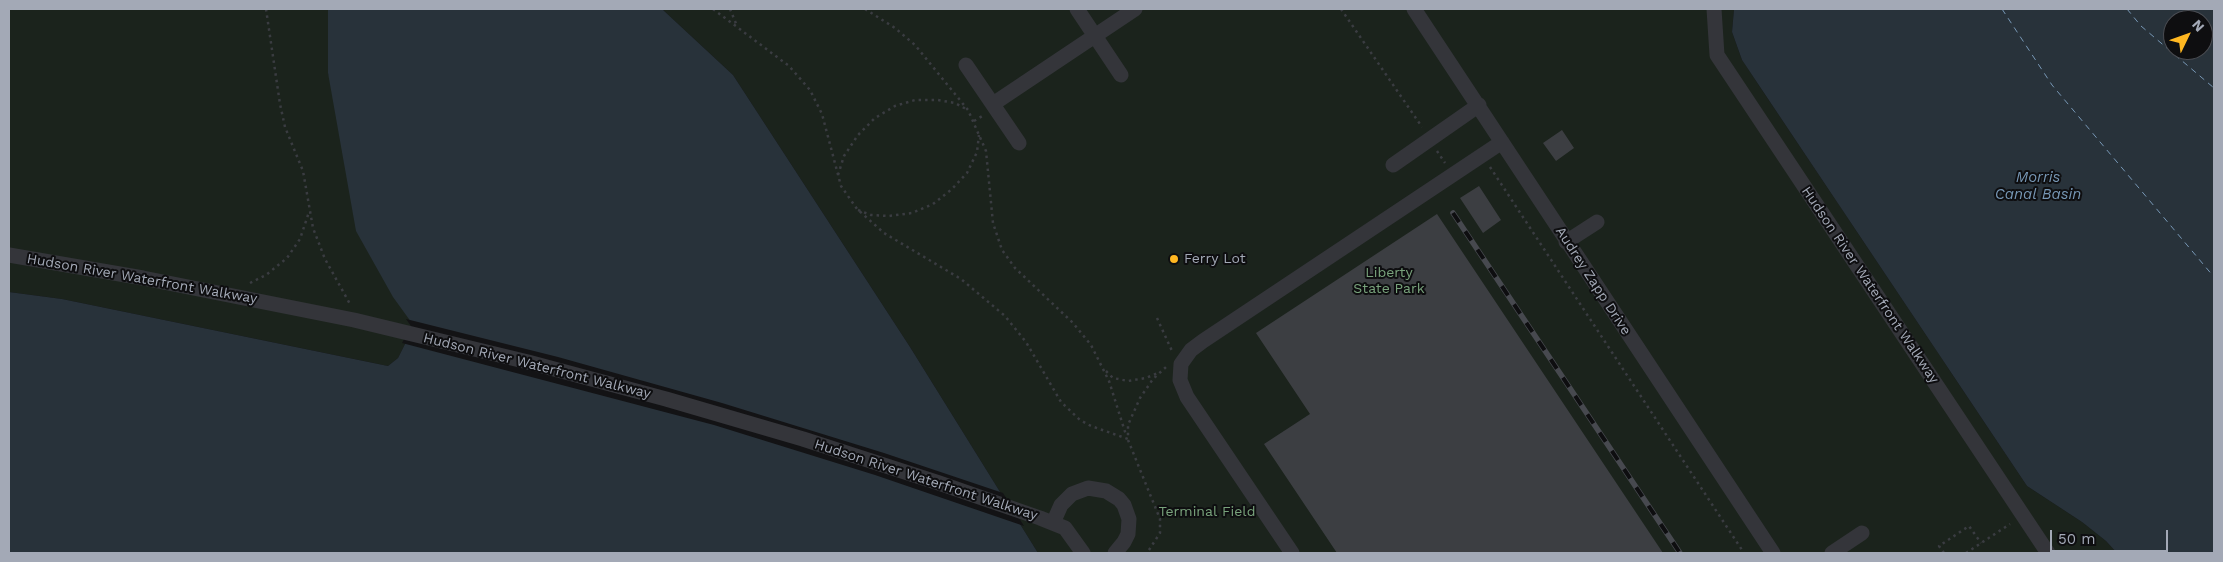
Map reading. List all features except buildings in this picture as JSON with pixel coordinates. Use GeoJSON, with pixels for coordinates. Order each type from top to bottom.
{"type":"FeatureCollection","features":[{"type":"Feature","properties":{"kind":"street"},"geometry":{"type":"LineString","coordinates":[[1077,9],[1121,75]]}},
{"type":"Feature","properties":{"kind":"street"},"geometry":{"type":"LineString","coordinates":[[993,104],[1136,9]]}},
{"type":"Feature","properties":{"kind":"street","name":"Audrey Zapp Drive"},"geometry":{"type":"LineString","coordinates":[[1414,9],[1773,553]]}},
{"type":"Feature","properties":{"kind":"street","name":"Hudson River Waterfront Walkway"},"geometry":{"type":"LineString","coordinates":[[1714,9],[1717,54],[2048,553]]}},
{"type":"Feature","properties":{"kind":"street"},"geometry":{"type":"LineString","coordinates":[[966,65],[1018,143]]}},
{"type":"Feature","properties":{"kind":"street"},"geometry":{"type":"LineString","coordinates":[[1393,164],[1479,105]]}},
{"type":"Feature","properties":{"kind":"street"},"geometry":{"type":"LineString","coordinates":[[1292,553],[1187,397],[1180,380],[1182,364],[1191,350],[1203,340],[1502,142]]}},
{"type":"Feature","properties":{"kind":"street"},"geometry":{"type":"LineString","coordinates":[[1566,242],[1597,222]]}},
{"type":"Feature","properties":{"kind":"street","name":"Hudson River Waterfront Walkway"},"geometry":{"type":"LineString","coordinates":[[9,255],[143,278],[362,322],[536,364],[666,399],[803,439],[939,483],[1066,528],[1082,553]]}},
{"type":"Feature","properties":{"kind":"street","name":"Hudson River Waterfront Walkway"},"geometry":{"type":"LineString","coordinates":[[1047,521],[1072,494],[1088,488],[1106,491],[1120,500],[1129,519],[1128,534],[1115,553]]}},
{"type":"Feature","properties":{"kind":"street"},"geometry":{"type":"LineString","coordinates":[[1832,553],[1862,533]]}},
{"type":"Feature","properties":{"kind":"path"},"geometry":{"type":"LineString","coordinates":[[266,9],[280,104],[286,127],[303,170],[313,228],[321,248],[362,322]]}},
{"type":"Feature","properties":{"kind":"path"},"geometry":{"type":"LineString","coordinates":[[713,9],[789,66],[810,90],[822,114],[838,177],[845,194],[857,209],[884,233],[961,279],[1005,316],[1026,342],[1054,392],[1071,412],[1091,426],[1128,439]]}},
{"type":"Feature","properties":{"kind":"path"},"geometry":{"type":"LineString","coordinates":[[730,9],[735,24],[740,30]]}},
{"type":"Feature","properties":{"kind":"path"},"geometry":{"type":"LineString","coordinates":[[865,9],[895,28],[915,45],[968,110],[980,133],[988,162],[994,223],[1002,250],[1024,278],[1074,323],[1091,345],[1103,367],[1128,439],[1160,519],[1160,533],[1147,553]]}},
{"type":"Feature","properties":{"kind":"path"},"geometry":{"type":"LineString","coordinates":[[1341,9],[1452,175]]}},
{"type":"Feature","properties":{"kind":"path"},"geometry":{"type":"LineString","coordinates":[[838,177],[844,156],[858,135],[875,118],[895,106],[916,100],[938,100],[955,103],[968,110]]}},
{"type":"Feature","properties":{"kind":"path"},"geometry":{"type":"LineString","coordinates":[[857,209],[871,215],[889,216],[912,213],[933,204],[952,189],[967,172],[976,152],[980,133]]}},
{"type":"Feature","properties":{"kind":"path"},"geometry":{"type":"LineString","coordinates":[[1482,155],[1744,553]]}},
{"type":"Feature","properties":{"kind":"path"},"geometry":{"type":"LineString","coordinates":[[244,285],[266,275],[287,258],[300,240],[307,221],[309,208]]}},
{"type":"Feature","properties":{"kind":"path"},"geometry":{"type":"LineString","coordinates":[[1157,318],[1173,353]]}},
{"type":"Feature","properties":{"kind":"path"},"geometry":{"type":"LineString","coordinates":[[1128,439],[1128,425],[1137,403],[1146,388],[1169,364]]}},
{"type":"Feature","properties":{"kind":"path"},"geometry":{"type":"LineString","coordinates":[[1103,367],[1113,378],[1120,380],[1137,380],[1161,371]]}},
{"type":"Feature","properties":{"kind":"path"},"geometry":{"type":"LineString","coordinates":[[1966,553],[2023,515]]}},
{"type":"Feature","properties":{"kind":"path"},"geometry":{"type":"LineString","coordinates":[[1944,553],[1939,546],[1969,526],[1981,543]]}},
{"type":"Feature","properties":{"kind":"green space"},"geometry":{"type":"Polygon","coordinates":[[[9,9],[328,9],[328,73],[414,326],[398,358],[388,366],[62,299],[9,292],[9,9]]]}},
{"type":"Feature","properties":{"kind":"green space","name":"Liberty State Park"},"geometry":{"type":"Polygon","coordinates":[[[662,9],[1734,9],[1732,32],[1742,60],[2027,486],[2082,522],[2106,541],[2117,553],[1038,553],[910,347],[733,75],[662,9]]]}},
{"type":"Feature","properties":{"kind":"water"},"geometry":{"type":"Polygon","coordinates":[[[328,9],[662,9],[733,75],[910,347],[1038,553],[9,553],[9,292],[62,299],[388,366],[398,358],[414,326],[393,297],[356,231],[328,73],[328,9]]]}},
{"type":"Feature","properties":{"kind":"water","name":"Morris Canal Basin"},"geometry":{"type":"Polygon","coordinates":[[[1734,9],[2214,9],[2214,553],[2117,553],[2106,541],[2082,522],[2027,486],[1742,60],[1732,32],[1734,9]]]}},
{"type":"Feature","properties":{"kind":"pier"},"geometry":{"type":"Polygon","coordinates":[[[406,319],[558,357],[722,403],[884,453],[1003,493],[1024,526],[875,475],[714,425],[402,343],[411,326],[406,319]]]}},
{"type":"Feature","properties":{"kind":"ferry route"},"geometry":{"type":"LineString","coordinates":[[2002,9],[2052,85],[2214,277]]}},
{"type":"Feature","properties":{"kind":"ferry route"},"geometry":{"type":"LineString","coordinates":[[2127,9],[2141,26],[2214,88]]}},
{"type":"Feature","properties":{"kind":"railway"},"geometry":{"type":"LineString","coordinates":[[1453,213],[1680,553]]}},
{"type":"Feature","properties":{"kind":"place","name":"Ferry Lot"},"geometry":{"type":"Point","coordinates":[1174,259]}},
{"type":"Feature","properties":{"kind":"park label","name":"Terminal Field"},"geometry":{"type":"Point","coordinates":[1207,512]}}]}
